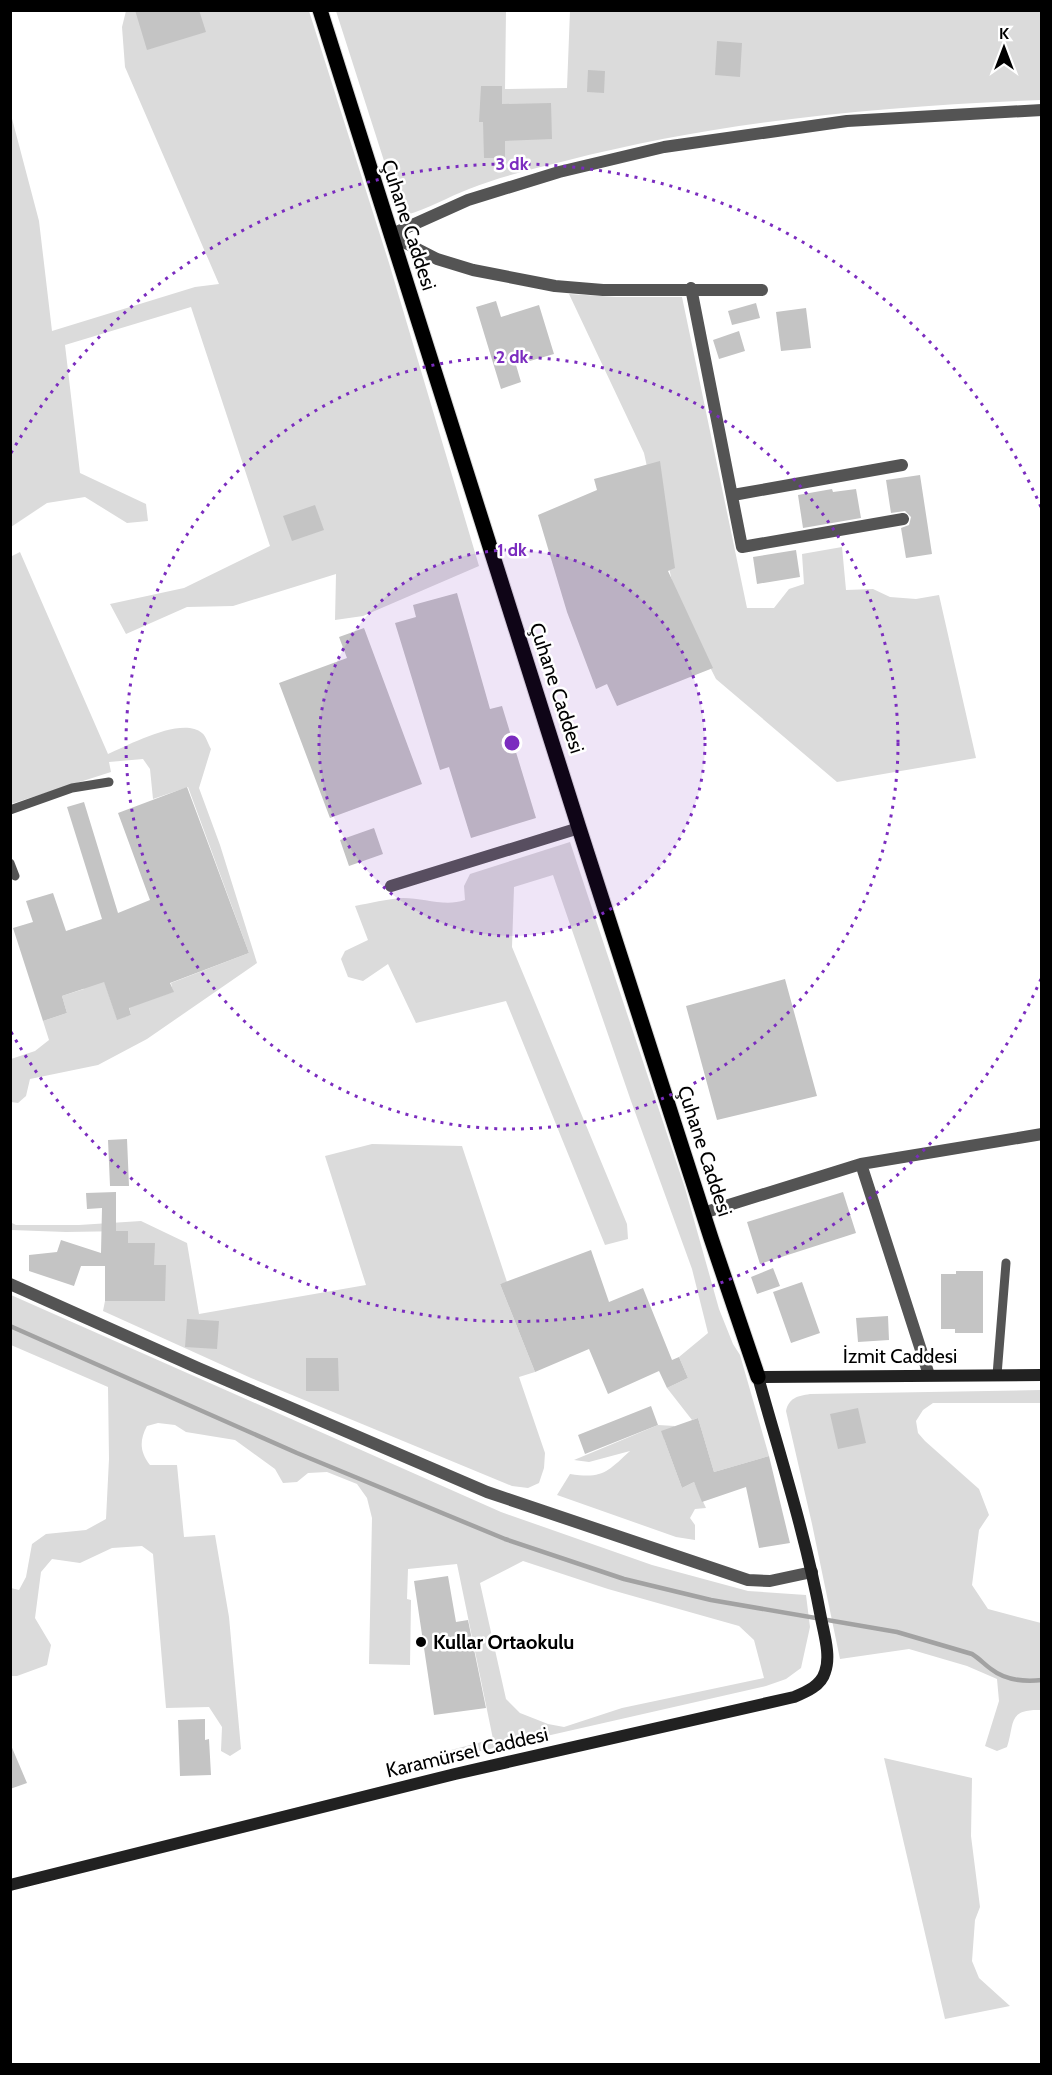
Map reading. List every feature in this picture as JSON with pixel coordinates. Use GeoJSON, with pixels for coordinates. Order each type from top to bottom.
{"type":"FeatureCollection","features":[{"type":"Feature","properties":{"kind":"main road","name":"Çuhane Caddesi"},"geometry":{"type":"LineString","coordinates":[[320,10],[579,828],[758,1377]]}},
{"type":"Feature","properties":{"kind":"main road","name":"İzmit Caddesi"},"geometry":{"type":"LineString","coordinates":[[758,1377],[1041,1375]]}},
{"type":"Feature","properties":{"kind":"main road","name":"Karamürsel Caddesi"},"geometry":{"type":"LineString","coordinates":[[10,1885],[455,1774],[794,1696],[819,1684],[825,1674],[827,1661],[816,1592],[758,1377]]}},
{"type":"Feature","properties":{"kind":"street"},"geometry":{"type":"LineString","coordinates":[[390,236],[468,200],[559,172],[664,147],[847,121],[1041,110]]}},
{"type":"Feature","properties":{"kind":"street"},"geometry":{"type":"LineString","coordinates":[[390,236],[437,259],[473,270],[555,286],[603,290],[691,288],[762,290]]}},
{"type":"Feature","properties":{"kind":"street"},"geometry":{"type":"LineString","coordinates":[[691,288],[742,547],[903,519]]}},
{"type":"Feature","properties":{"kind":"street"},"geometry":{"type":"LineString","coordinates":[[733,495],[902,465]]}},
{"type":"Feature","properties":{"kind":"street"},"geometry":{"type":"LineString","coordinates":[[391,886],[579,828]]}},
{"type":"Feature","properties":{"kind":"street"},"geometry":{"type":"LineString","coordinates":[[703,1213],[861,1164],[1041,1134]]}},
{"type":"Feature","properties":{"kind":"street"},"geometry":{"type":"LineString","coordinates":[[861,1164],[929,1376]]}},
{"type":"Feature","properties":{"kind":"street"},"geometry":{"type":"LineString","coordinates":[[10,1284],[208,1373],[487,1491],[748,1580],[770,1581],[812,1572]]}},
{"type":"Feature","properties":{"kind":"lane"},"geometry":{"type":"LineString","coordinates":[[10,810],[72,788],[109,782]]}},
{"type":"Feature","properties":{"kind":"lane"},"geometry":{"type":"LineString","coordinates":[[10,863],[15,876]]}},
{"type":"Feature","properties":{"kind":"lane"},"geometry":{"type":"LineString","coordinates":[[997,1375],[1006,1263]]}},
{"type":"Feature","properties":{"kind":"shaded area"},"geometry":{"type":"Polygon","coordinates":[[[126,11],[309,11],[389,263],[479,566],[363,616],[335,620],[336,574],[233,606],[187,607],[126,634],[110,604],[184,588],[270,546],[191,307],[65,345],[80,473],[146,504],[148,521],[127,523],[85,497],[47,503],[11,527],[10,111],[39,221],[52,331],[195,287],[219,284],[125,67],[122,27],[126,11]]]}},
{"type":"Feature","properties":{"kind":"shaded area"},"geometry":{"type":"Polygon","coordinates":[[[336,11],[506,11],[505,89],[567,88],[570,11],[1041,11],[1041,100],[861,111],[682,135],[623,147],[504,177],[406,215],[401,214],[336,11]]]}},
{"type":"Feature","properties":{"kind":"shaded area"},"geometry":{"type":"Polygon","coordinates":[[[569,294],[682,297],[747,608],[774,608],[789,589],[804,584],[802,554],[842,547],[846,590],[873,589],[890,597],[916,599],[939,595],[976,758],[837,782],[716,679],[676,600],[644,453],[569,294]]]}},
{"type":"Feature","properties":{"kind":"shaded area"},"geometry":{"type":"Polygon","coordinates":[[[20,552],[108,754],[169,730],[193,729],[205,736],[211,749],[199,788],[220,845],[257,963],[147,1039],[98,1065],[30,1079],[26,1096],[18,1103],[11,1102],[11,1059],[35,1051],[49,1040],[43,1021],[67,1013],[62,996],[84,989],[66,932],[85,925],[117,1019],[131,1015],[129,1007],[173,992],[171,983],[249,953],[188,787],[153,799],[150,769],[143,759],[109,762],[111,772],[11,804],[10,557],[20,552]]]}},
{"type":"Feature","properties":{"kind":"shaded area"},"geometry":{"type":"Polygon","coordinates":[[[570,842],[685,1188],[719,1309],[740,1355],[769,1456],[714,1472],[698,1418],[692,1420],[667,1388],[688,1378],[679,1357],[708,1333],[692,1269],[553,875],[514,887],[512,947],[627,1224],[628,1239],[605,1245],[506,1001],[416,1023],[388,964],[363,981],[348,977],[341,959],[345,951],[368,940],[355,906],[403,898],[450,903],[465,900],[464,886],[470,874],[570,842]]]}},
{"type":"Feature","properties":{"kind":"shaded area"},"geometry":{"type":"Polygon","coordinates":[[[372,1144],[462,1146],[507,1282],[500,1284],[535,1372],[519,1377],[545,1453],[544,1468],[539,1483],[528,1488],[512,1486],[251,1378],[103,1311],[105,1301],[127,1301],[128,1231],[11,1230],[10,1222],[16,1225],[79,1225],[141,1221],[187,1243],[199,1314],[366,1285],[325,1156],[372,1144]]]}},
{"type":"Feature","properties":{"kind":"shaded area"},"geometry":{"type":"Polygon","coordinates":[[[11,1295],[501,1512],[652,1565],[748,1591],[806,1595],[810,1627],[801,1668],[786,1679],[766,1686],[463,1755],[451,1750],[493,1739],[457,1564],[408,1569],[407,1599],[411,1600],[410,1665],[369,1664],[372,1518],[367,1498],[357,1484],[327,1472],[308,1473],[297,1482],[283,1483],[275,1469],[235,1440],[186,1432],[175,1425],[158,1423],[147,1426],[142,1442],[144,1456],[150,1465],[177,1465],[184,1537],[215,1535],[229,1617],[241,1749],[230,1756],[221,1751],[222,1727],[209,1707],[166,1708],[153,1554],[142,1546],[112,1548],[80,1563],[52,1559],[41,1572],[35,1618],[51,1645],[47,1665],[11,1676],[11,1588],[19,1590],[26,1577],[32,1544],[46,1534],[86,1530],[106,1519],[109,1459],[108,1387],[11,1345],[11,1295]],[[523,1561],[480,1583],[506,1699],[520,1713],[548,1724],[564,1727],[622,1708],[764,1678],[754,1640],[739,1626],[608,1589],[523,1561]]]}},
{"type":"Feature","properties":{"kind":"shaded area"},"geometry":{"type":"Polygon","coordinates":[[[1041,1390],[1041,1403],[933,1403],[923,1410],[916,1421],[918,1433],[925,1441],[979,1489],[989,1515],[979,1530],[972,1585],[988,1609],[1041,1623],[1041,1710],[1030,1710],[1017,1715],[1012,1724],[1007,1747],[997,1751],[985,1746],[999,1701],[997,1679],[967,1666],[909,1649],[840,1659],[786,1411],[794,1398],[810,1394],[1041,1390]]]}},
{"type":"Feature","properties":{"kind":"shaded area"},"geometry":{"type":"Polygon","coordinates":[[[658,1425],[675,1426],[664,1439],[682,1488],[694,1482],[706,1508],[695,1509],[690,1518],[695,1525],[695,1540],[676,1537],[557,1495],[570,1474],[590,1475],[604,1472],[630,1451],[589,1462],[574,1460],[658,1425]]]}},
{"type":"Feature","properties":{"kind":"shaded area"},"geometry":{"type":"Polygon","coordinates":[[[884,1758],[972,1778],[971,1836],[980,1907],[975,1920],[972,1961],[979,1978],[1010,2006],[945,2019],[884,1758]]]}},
{"type":"Feature","properties":{"kind":"building"},"geometry":{"type":"Polygon","coordinates":[[[135,10],[199,10],[206,32],[147,50],[135,10]]]}},
{"type":"Feature","properties":{"kind":"building"},"geometry":{"type":"Polygon","coordinates":[[[717,41],[742,43],[740,77],[715,75],[717,41]]]}},
{"type":"Feature","properties":{"kind":"building"},"geometry":{"type":"Polygon","coordinates":[[[588,70],[605,71],[604,93],[587,92],[588,70]]]}},
{"type":"Feature","properties":{"kind":"building"},"geometry":{"type":"Polygon","coordinates":[[[481,86],[502,86],[502,104],[551,103],[552,139],[505,141],[505,158],[484,158],[483,122],[479,122],[481,86]]]}},
{"type":"Feature","properties":{"kind":"building"},"geometry":{"type":"Polygon","coordinates":[[[496,301],[501,317],[539,305],[554,354],[516,365],[521,382],[501,389],[476,307],[496,301]]]}},
{"type":"Feature","properties":{"kind":"building"},"geometry":{"type":"Polygon","coordinates":[[[756,303],[760,318],[732,325],[728,311],[756,303]]]}},
{"type":"Feature","properties":{"kind":"building"},"geometry":{"type":"Polygon","coordinates":[[[806,308],[811,348],[781,351],[776,312],[806,308]]]}},
{"type":"Feature","properties":{"kind":"building"},"geometry":{"type":"Polygon","coordinates":[[[739,331],[745,351],[719,359],[713,340],[739,331]]]}},
{"type":"Feature","properties":{"kind":"building"},"geometry":{"type":"Polygon","coordinates":[[[660,461],[675,568],[668,571],[713,668],[617,706],[607,684],[596,689],[567,612],[538,515],[597,490],[594,479],[660,461]]]}},
{"type":"Feature","properties":{"kind":"building"},"geometry":{"type":"Polygon","coordinates":[[[920,475],[932,554],[906,558],[901,528],[909,525],[911,517],[905,511],[891,513],[886,480],[920,475]]]}},
{"type":"Feature","properties":{"kind":"building"},"geometry":{"type":"Polygon","coordinates":[[[832,489],[833,492],[856,489],[861,518],[803,528],[798,495],[832,489]]]}},
{"type":"Feature","properties":{"kind":"building"},"geometry":{"type":"Polygon","coordinates":[[[315,505],[324,530],[292,541],[283,516],[315,505]]]}},
{"type":"Feature","properties":{"kind":"building"},"geometry":{"type":"Polygon","coordinates":[[[796,550],[800,577],[757,584],[753,557],[796,550]]]}},
{"type":"Feature","properties":{"kind":"building"},"geometry":{"type":"Polygon","coordinates":[[[457,593],[490,709],[502,706],[536,818],[471,838],[449,767],[440,770],[395,623],[416,617],[413,605],[457,593]]]}},
{"type":"Feature","properties":{"kind":"building"},"geometry":{"type":"Polygon","coordinates":[[[364,628],[422,784],[330,818],[279,683],[347,658],[339,637],[364,628]]]}},
{"type":"Feature","properties":{"kind":"building"},"geometry":{"type":"Polygon","coordinates":[[[187,787],[249,953],[170,983],[174,992],[129,1008],[131,1015],[117,1020],[104,982],[62,996],[67,1013],[43,1021],[13,928],[33,922],[26,901],[53,893],[66,931],[102,919],[67,807],[84,802],[118,913],[150,900],[118,813],[187,787]]]}},
{"type":"Feature","properties":{"kind":"building"},"geometry":{"type":"Polygon","coordinates":[[[374,828],[383,854],[349,866],[340,840],[374,828]]]}},
{"type":"Feature","properties":{"kind":"building"},"geometry":{"type":"Polygon","coordinates":[[[785,979],[817,1096],[717,1120],[686,1006],[785,979]]]}},
{"type":"Feature","properties":{"kind":"building"},"geometry":{"type":"Polygon","coordinates":[[[127,1139],[129,1186],[110,1186],[108,1140],[127,1139]]]}},
{"type":"Feature","properties":{"kind":"building"},"geometry":{"type":"Polygon","coordinates":[[[116,1192],[116,1231],[128,1231],[128,1243],[155,1243],[154,1265],[166,1265],[165,1301],[105,1301],[105,1266],[81,1266],[74,1286],[29,1271],[29,1255],[57,1252],[61,1240],[101,1253],[102,1208],[87,1209],[86,1193],[116,1192]]]}},
{"type":"Feature","properties":{"kind":"building"},"geometry":{"type":"Polygon","coordinates":[[[843,1192],[856,1233],[760,1264],[747,1222],[843,1192]]]}},
{"type":"Feature","properties":{"kind":"building"},"geometry":{"type":"Polygon","coordinates":[[[591,1250],[609,1302],[643,1288],[672,1360],[679,1357],[688,1378],[667,1388],[659,1371],[608,1394],[589,1349],[535,1372],[500,1284],[591,1250]]]}},
{"type":"Feature","properties":{"kind":"building"},"geometry":{"type":"Polygon","coordinates":[[[773,1268],[780,1286],[757,1294],[751,1277],[773,1268]]]}},
{"type":"Feature","properties":{"kind":"building"},"geometry":{"type":"Polygon","coordinates":[[[956,1271],[983,1271],[983,1333],[955,1333],[955,1329],[941,1329],[941,1274],[956,1274],[956,1271]]]}},
{"type":"Feature","properties":{"kind":"building"},"geometry":{"type":"Polygon","coordinates":[[[802,1282],[820,1333],[791,1343],[773,1292],[802,1282]]]}},
{"type":"Feature","properties":{"kind":"building"},"geometry":{"type":"Polygon","coordinates":[[[888,1316],[889,1340],[858,1342],[856,1318],[888,1316]]]}},
{"type":"Feature","properties":{"kind":"building"},"geometry":{"type":"Polygon","coordinates":[[[187,1319],[219,1321],[217,1349],[185,1347],[187,1319]]]}},
{"type":"Feature","properties":{"kind":"building"},"geometry":{"type":"Polygon","coordinates":[[[306,1358],[338,1358],[339,1391],[306,1391],[306,1358]]]}},
{"type":"Feature","properties":{"kind":"building"},"geometry":{"type":"Polygon","coordinates":[[[651,1406],[658,1425],[585,1454],[578,1435],[651,1406]]]}},
{"type":"Feature","properties":{"kind":"building"},"geometry":{"type":"Polygon","coordinates":[[[858,1408],[866,1443],[838,1449],[830,1414],[858,1408]]]}},
{"type":"Feature","properties":{"kind":"building"},"geometry":{"type":"Polygon","coordinates":[[[698,1418],[714,1472],[769,1456],[790,1543],[759,1548],[746,1487],[702,1502],[694,1482],[682,1488],[661,1431],[698,1418]]]}},
{"type":"Feature","properties":{"kind":"building"},"geometry":{"type":"Polygon","coordinates":[[[448,1576],[456,1622],[468,1620],[486,1708],[434,1715],[414,1581],[448,1576]]]}},
{"type":"Feature","properties":{"kind":"building"},"geometry":{"type":"Polygon","coordinates":[[[205,1719],[205,1740],[209,1739],[211,1775],[180,1776],[178,1720],[205,1719]]]}},
{"type":"Feature","properties":{"kind":"building"},"geometry":{"type":"Polygon","coordinates":[[[10,1743],[27,1783],[10,1789],[10,1743]]]}},
{"type":"Feature","properties":{"kind":"waterway"},"geometry":{"type":"LineString","coordinates":[[10,1326],[297,1453],[505,1539],[624,1579],[711,1600],[897,1632],[972,1654],[996,1673],[1009,1678],[1028,1681],[1042,1680]]}},
{"type":"Feature","properties":{"kind":"place","name":"Kullar Ortaokulu"},"geometry":{"type":"Point","coordinates":[421,1642]}}]}
